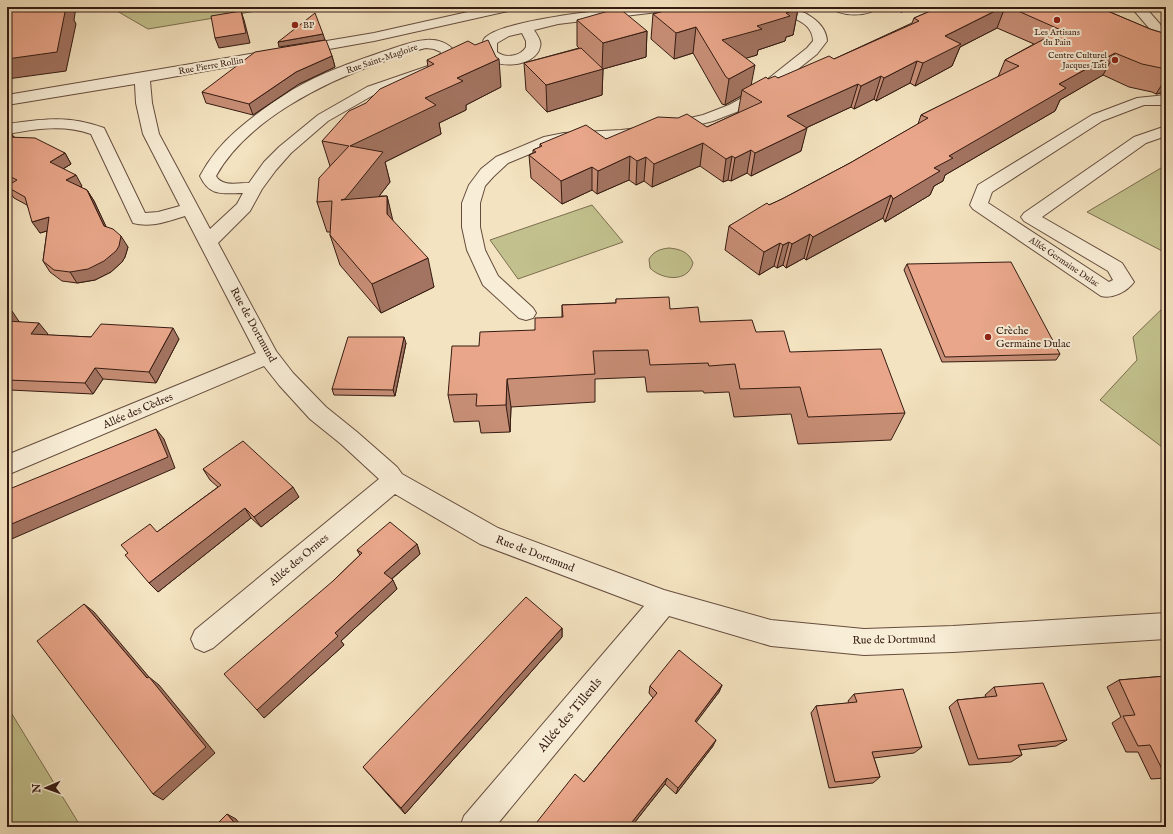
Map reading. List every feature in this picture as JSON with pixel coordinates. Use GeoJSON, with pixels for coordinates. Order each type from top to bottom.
{"type":"FeatureCollection","features":[{"type":"Feature","properties":{"kind":"street","name":"Rue Pierre Rollin"},"geometry":{"type":"LineString","coordinates":[[7,100],[374,37],[508,7]]}},
{"type":"Feature","properties":{"kind":"street"},"geometry":{"type":"LineString","coordinates":[[526,27],[558,20],[666,7]]}},
{"type":"Feature","properties":{"kind":"street"},"geometry":{"type":"LineString","coordinates":[[526,313],[490,280],[476,250],[471,227],[471,203],[477,186],[487,173],[502,160],[544,142],[564,138],[621,135],[662,130],[708,118],[734,108],[754,97],[775,78],[812,51],[820,41],[819,32],[810,23],[784,8],[765,7]]}},
{"type":"Feature","properties":{"kind":"street"},"geometry":{"type":"LineString","coordinates":[[838,7],[845,10],[858,12],[871,7]]}},
{"type":"Feature","properties":{"kind":"street"},"geometry":{"type":"LineString","coordinates":[[1138,7],[1162,38]]}},
{"type":"Feature","properties":{"kind":"street"},"geometry":{"type":"LineString","coordinates":[[1137,27],[1162,38]]}},
{"type":"Feature","properties":{"kind":"street","name":"Rue Saint-Magloire"},"geometry":{"type":"LineString","coordinates":[[209,241],[244,207],[254,188],[270,166],[285,150],[323,118],[372,90],[436,68],[446,63],[448,52],[440,46],[433,44],[418,46],[344,71],[287,101],[252,126],[228,148],[214,164],[208,176],[212,184],[222,188],[254,188]]}},
{"type":"Feature","properties":{"kind":"street","name":"Rue de Dortmund"},"geometry":{"type":"LineString","coordinates":[[142,78],[144,103],[151,134],[209,241],[249,322],[268,356],[286,379],[318,413],[349,438],[389,474],[394,481],[489,536],[664,602],[771,633],[864,642],[952,639],[1166,626]]}},
{"type":"Feature","properties":{"kind":"street","name":"Allée Germaine Dulac"},"geometry":{"type":"LineString","coordinates":[[1166,100],[1142,101],[1097,118],[984,189],[979,206],[1108,291],[1124,282],[1115,267],[1030,217],[1140,140],[1166,131]]}},
{"type":"Feature","properties":{"kind":"street"},"geometry":{"type":"LineString","coordinates":[[7,129],[63,122],[84,125],[98,131],[139,219],[159,218],[191,208]]}},
{"type":"Feature","properties":{"kind":"street","name":"Allée des Cèdres"},"geometry":{"type":"LineString","coordinates":[[7,465],[268,356]]}},
{"type":"Feature","properties":{"kind":"street","name":"Allée des Ormes"},"geometry":{"type":"LineString","coordinates":[[204,639],[394,481]]}},
{"type":"Feature","properties":{"kind":"street","name":"Allée des Tilleuls"},"geometry":{"type":"LineString","coordinates":[[476,827],[664,602]]}},
{"type":"Feature","properties":{"kind":"shaded area"},"geometry":{"type":"Polygon","coordinates":[[[110,7],[280,7],[148,29],[110,7]]]}},
{"type":"Feature","properties":{"kind":"shaded area"},"geometry":{"type":"Polygon","coordinates":[[[1166,165],[1166,253],[1087,212],[1166,165]]]}},
{"type":"Feature","properties":{"kind":"shaded area"},"geometry":{"type":"Polygon","coordinates":[[[592,205],[623,242],[518,279],[490,240],[592,205]]]}},
{"type":"Feature","properties":{"kind":"shaded area"},"geometry":{"type":"Polygon","coordinates":[[[669,248],[684,252],[691,259],[693,263],[686,274],[674,278],[668,277],[655,272],[650,268],[649,259],[653,254],[660,250],[669,248]]]}},
{"type":"Feature","properties":{"kind":"shaded area"},"geometry":{"type":"Polygon","coordinates":[[[1166,305],[1166,450],[1100,400],[1137,360],[1133,337],[1166,305]]]}},
{"type":"Feature","properties":{"kind":"shaded area"},"geometry":{"type":"Polygon","coordinates":[[[7,706],[81,827],[7,827],[7,706]]]}},
{"type":"Feature","properties":{"kind":"building"},"geometry":{"type":"Polygon","coordinates":[[[7,7],[66,7],[57,52],[7,59],[7,7]]]}},
{"type":"Feature","properties":{"kind":"building"},"geometry":{"type":"Polygon","coordinates":[[[679,7],[795,7],[798,9],[786,13],[790,16],[757,26],[762,29],[722,40],[755,65],[729,79],[726,77],[696,27],[676,33],[653,14],[679,7]]]}},
{"type":"Feature","properties":{"kind":"building"},"geometry":{"type":"Polygon","coordinates":[[[940,7],[1003,7],[945,36],[961,44],[923,63],[917,61],[884,78],[881,76],[861,86],[858,84],[787,116],[807,128],[755,153],[751,150],[735,158],[732,156],[726,159],[703,143],[654,164],[646,157],[637,161],[630,156],[598,171],[592,167],[561,181],[529,155],[536,152],[533,150],[542,146],[540,144],[586,125],[606,139],[658,117],[678,118],[687,114],[707,127],[762,102],[742,90],[766,77],[768,79],[775,76],[778,78],[829,56],[834,59],[919,21],[914,18],[940,7]]]}},
{"type":"Feature","properties":{"kind":"building"},"geometry":{"type":"Polygon","coordinates":[[[1009,7],[1098,7],[1150,29],[1166,34],[1166,69],[1142,64],[1115,53],[1059,84],[1066,88],[949,156],[953,158],[934,168],[940,171],[893,199],[891,195],[813,237],[810,234],[792,244],[789,242],[783,245],[780,243],[764,252],[729,226],[767,203],[769,205],[782,199],[850,163],[928,118],[921,115],[1019,66],[1005,60],[1061,30],[1009,7]]]}},
{"type":"Feature","properties":{"kind":"building"},"geometry":{"type":"Polygon","coordinates":[[[619,8],[647,31],[603,43],[577,20],[619,8]]]}},
{"type":"Feature","properties":{"kind":"building"},"geometry":{"type":"Polygon","coordinates":[[[241,11],[246,33],[215,38],[211,16],[241,11]]]}},
{"type":"Feature","properties":{"kind":"building"},"geometry":{"type":"Polygon","coordinates":[[[315,13],[323,34],[278,42],[315,13]]]}},
{"type":"Feature","properties":{"kind":"building"},"geometry":{"type":"Polygon","coordinates":[[[326,40],[332,56],[296,72],[249,104],[202,92],[255,52],[326,40]]]}},
{"type":"Feature","properties":{"kind":"building"},"geometry":{"type":"Polygon","coordinates":[[[488,40],[496,57],[499,59],[457,78],[463,81],[425,98],[436,105],[350,146],[383,152],[345,199],[341,200],[387,196],[387,214],[428,258],[372,284],[330,235],[332,201],[317,202],[319,178],[349,146],[322,141],[349,111],[366,103],[380,89],[434,64],[427,60],[468,41],[475,45],[488,40]]]}},
{"type":"Feature","properties":{"kind":"building"},"geometry":{"type":"Polygon","coordinates":[[[581,48],[603,69],[546,85],[524,63],[581,48]]]}},
{"type":"Feature","properties":{"kind":"building"},"geometry":{"type":"Polygon","coordinates":[[[7,137],[35,138],[65,153],[50,162],[76,175],[66,180],[87,190],[104,226],[113,229],[121,236],[119,246],[116,251],[104,261],[88,269],[70,272],[54,270],[43,261],[49,217],[32,222],[25,197],[7,187],[17,180],[7,175],[7,137]]]}},
{"type":"Feature","properties":{"kind":"building","name":"Crèche Germaine Dulac"},"geometry":{"type":"Polygon","coordinates":[[[1011,262],[1060,354],[945,357],[907,264],[1011,262]]]}},
{"type":"Feature","properties":{"kind":"building"},"geometry":{"type":"Polygon","coordinates":[[[669,297],[670,309],[698,307],[700,322],[752,320],[756,332],[784,331],[790,352],[881,349],[905,413],[808,417],[800,387],[740,389],[735,364],[709,366],[708,363],[650,365],[648,350],[593,351],[595,374],[507,379],[506,405],[476,406],[477,394],[448,395],[452,346],[479,346],[480,332],[535,330],[535,318],[563,317],[562,305],[616,303],[616,299],[669,297]]]}},
{"type":"Feature","properties":{"kind":"building"},"geometry":{"type":"Polygon","coordinates":[[[7,311],[12,311],[7,318],[7,311]]]}},
{"type":"Feature","properties":{"kind":"building"},"geometry":{"type":"Polygon","coordinates":[[[7,321],[39,323],[31,334],[91,337],[101,324],[173,328],[149,372],[95,368],[85,383],[7,380],[7,321]]]}},
{"type":"Feature","properties":{"kind":"building"},"geometry":{"type":"Polygon","coordinates":[[[348,337],[404,337],[393,390],[332,389],[348,337]]]}},
{"type":"Feature","properties":{"kind":"building"},"geometry":{"type":"Polygon","coordinates":[[[156,429],[168,457],[7,526],[7,490],[156,429]]]}},
{"type":"Feature","properties":{"kind":"building"},"geometry":{"type":"Polygon","coordinates":[[[243,441],[293,487],[254,517],[245,508],[149,583],[125,555],[128,553],[121,545],[150,524],[157,532],[221,485],[203,469],[243,441]]]}},
{"type":"Feature","properties":{"kind":"building"},"geometry":{"type":"Polygon","coordinates":[[[390,522],[417,544],[384,573],[393,580],[335,633],[338,636],[257,710],[224,674],[333,581],[362,553],[357,550],[390,522]]]}},
{"type":"Feature","properties":{"kind":"building"},"geometry":{"type":"Polygon","coordinates":[[[526,597],[562,628],[401,808],[363,767],[526,597]]]}},
{"type":"Feature","properties":{"kind":"building"},"geometry":{"type":"Polygon","coordinates":[[[84,604],[147,678],[149,677],[206,747],[153,794],[37,641],[84,604]]]}},
{"type":"Feature","properties":{"kind":"building"},"geometry":{"type":"Polygon","coordinates":[[[679,650],[722,685],[695,721],[716,740],[678,788],[667,778],[628,827],[533,827],[575,774],[584,782],[657,693],[650,686],[679,650]]]}},
{"type":"Feature","properties":{"kind":"building"},"geometry":{"type":"Polygon","coordinates":[[[1166,676],[1166,773],[1164,773],[1150,745],[1138,746],[1123,716],[1135,715],[1119,680],[1166,676]]]}},
{"type":"Feature","properties":{"kind":"building"},"geometry":{"type":"Polygon","coordinates":[[[1043,683],[1067,740],[1018,745],[1022,755],[978,759],[957,700],[997,696],[994,687],[1043,683]]]}},
{"type":"Feature","properties":{"kind":"building"},"geometry":{"type":"Polygon","coordinates":[[[903,689],[922,747],[872,752],[880,777],[835,782],[816,706],[857,702],[854,694],[903,689]]]}},
{"type":"Feature","properties":{"kind":"building"},"geometry":{"type":"Polygon","coordinates":[[[227,814],[238,827],[214,827],[227,814]]]}},
{"type":"Feature","properties":{"kind":"place","name":"Les Artisans du Pain"},"geometry":{"type":"Point","coordinates":[1057,20]}},
{"type":"Feature","properties":{"kind":"place","name":"BP"},"geometry":{"type":"Point","coordinates":[295,25]}},
{"type":"Feature","properties":{"kind":"place","name":"Centre Culturel Jacques Tati"},"geometry":{"type":"Point","coordinates":[1115,60]}},
{"type":"Feature","properties":{"kind":"place","name":"Crèche Germaine Dulac"},"geometry":{"type":"Point","coordinates":[988,337]}}]}
